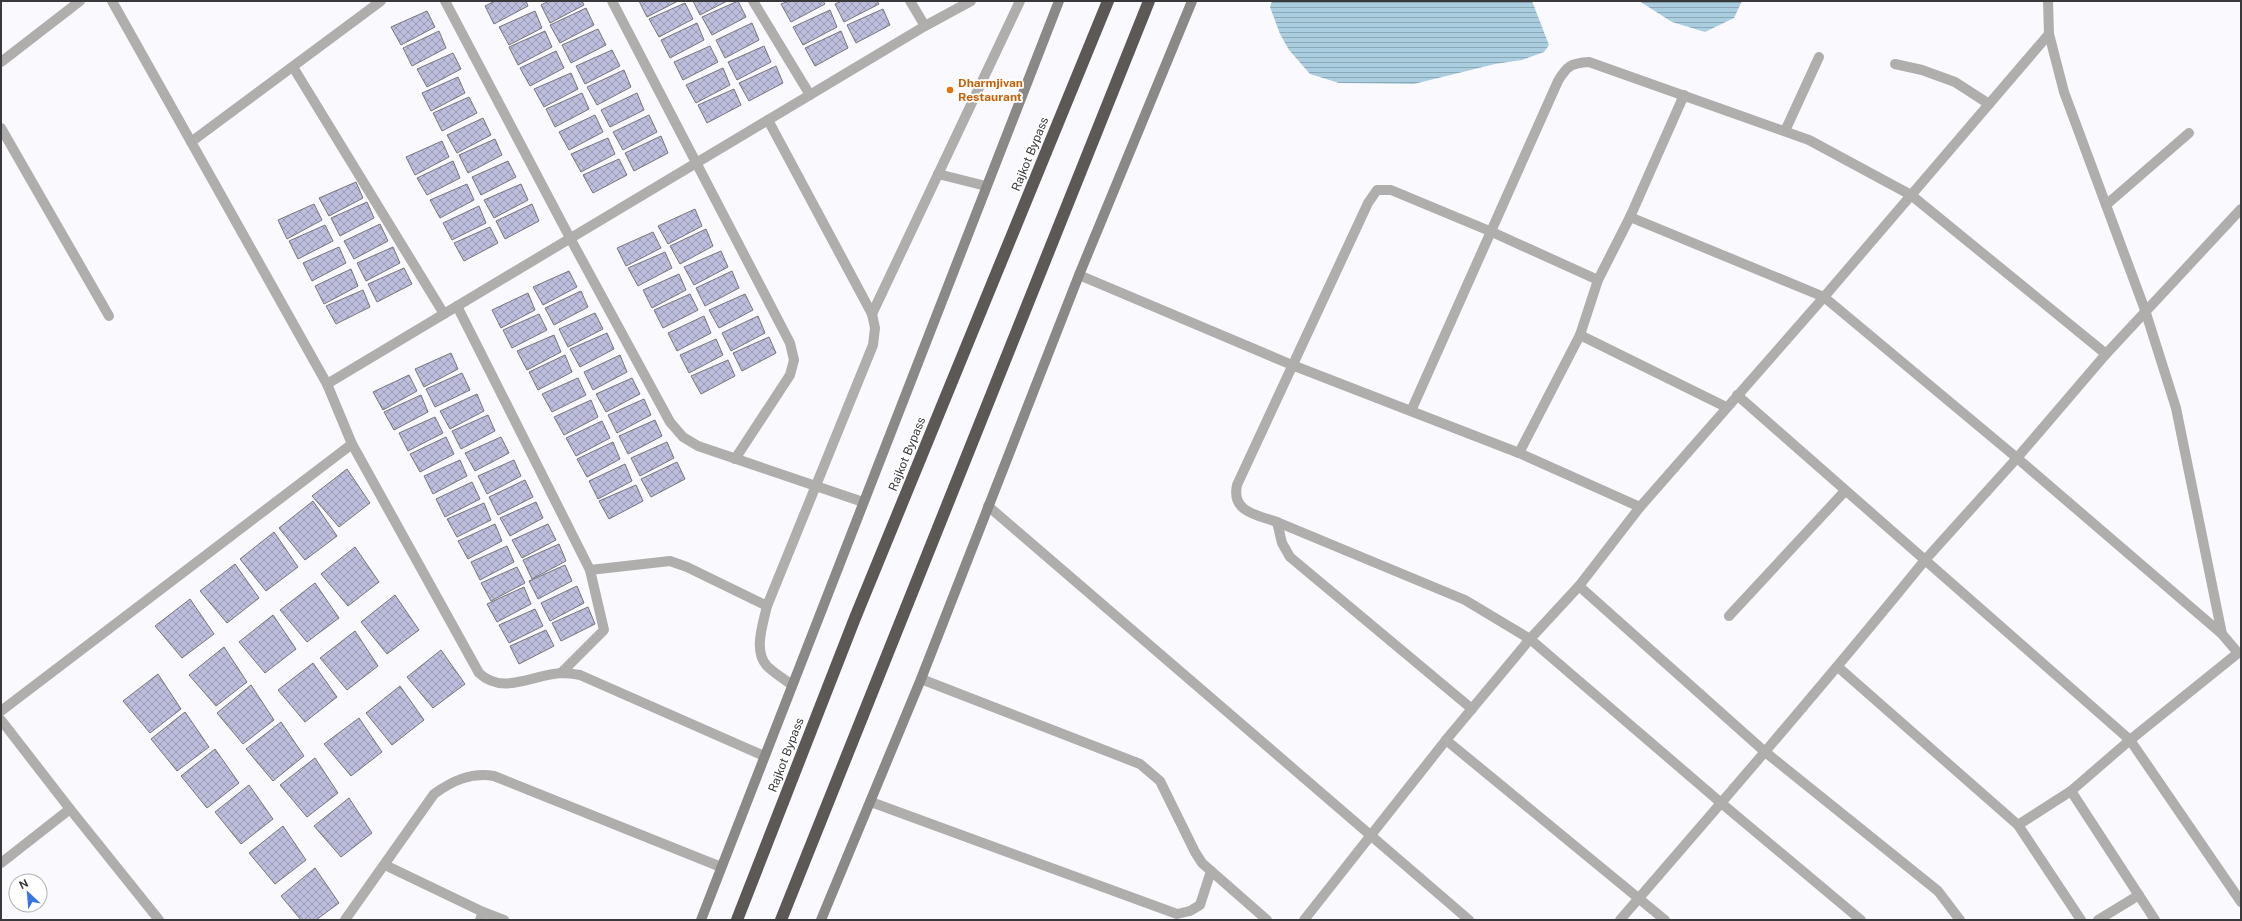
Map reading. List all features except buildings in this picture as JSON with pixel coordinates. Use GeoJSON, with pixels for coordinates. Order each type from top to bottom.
{"type":"FeatureCollection","features":[{"type":"Feature","properties":{"kind":"highway","name":"Rajkot Bypass"},"geometry":{"type":"LineString","coordinates":[[737,920],[855,618],[1108,1]]}},
{"type":"Feature","properties":{"kind":"highway"},"geometry":{"type":"LineString","coordinates":[[781,920],[1149,1]]}},
{"type":"Feature","properties":{"kind":"street"},"geometry":{"type":"LineString","coordinates":[[1,62],[80,1]]}},
{"type":"Feature","properties":{"kind":"street"},"geometry":{"type":"LineString","coordinates":[[112,1],[326,384],[352,444],[479,672],[487,681],[501,684],[561,673],[580,675],[764,756]]}},
{"type":"Feature","properties":{"kind":"street"},"geometry":{"type":"LineString","coordinates":[[191,142],[381,1]]}},
{"type":"Feature","properties":{"kind":"street"},"geometry":{"type":"LineString","coordinates":[[445,1],[570,238],[670,422],[683,437],[698,446],[863,502]]}},
{"type":"Feature","properties":{"kind":"street"},"geometry":{"type":"LineString","coordinates":[[612,1],[790,343],[794,360],[790,375],[735,459]]}},
{"type":"Feature","properties":{"kind":"street"},"geometry":{"type":"LineString","coordinates":[[753,1],[810,95]]}},
{"type":"Feature","properties":{"kind":"street"},"geometry":{"type":"LineString","coordinates":[[910,1],[925,26]]}},
{"type":"Feature","properties":{"kind":"street"},"geometry":{"type":"LineString","coordinates":[[326,384],[925,26],[971,1]]}},
{"type":"Feature","properties":{"kind":"street"},"geometry":{"type":"LineString","coordinates":[[872,314],[1020,1]]}},
{"type":"Feature","properties":{"kind":"street"},"geometry":{"type":"LineString","coordinates":[[701,920],[1059,1]]}},
{"type":"Feature","properties":{"kind":"street"},"geometry":{"type":"LineString","coordinates":[[823,919],[921,679],[1079,275],[1192,1]]}},
{"type":"Feature","properties":{"kind":"street"},"geometry":{"type":"LineString","coordinates":[[2048,1],[2049,34],[2064,92],[2145,310],[2181,429],[2222,634]]}},
{"type":"Feature","properties":{"kind":"street"},"geometry":{"type":"LineString","coordinates":[[1304,920],[1446,740],[1530,639],[1579,586],[1640,507],[1726,406],[1824,297],[2049,34]]}},
{"type":"Feature","properties":{"kind":"street"},"geometry":{"type":"LineString","coordinates":[[1785,131],[1818,57]]}},
{"type":"Feature","properties":{"kind":"street"},"geometry":{"type":"LineString","coordinates":[[1411,411],[1558,81],[1564,70],[1575,63],[1589,62],[1785,131],[1820,145],[1911,195],[2106,354]]}},
{"type":"Feature","properties":{"kind":"street"},"geometry":{"type":"LineString","coordinates":[[1895,64],[1922,70],[1956,82],[1989,104]]}},
{"type":"Feature","properties":{"kind":"street"},"geometry":{"type":"LineString","coordinates":[[293,67],[444,314]]}},
{"type":"Feature","properties":{"kind":"street"},"geometry":{"type":"LineString","coordinates":[[1519,453],[1580,335],[1598,280],[1630,217],[1684,95]]}},
{"type":"Feature","properties":{"kind":"street"},"geometry":{"type":"LineString","coordinates":[[768,120],[872,314],[876,328],[873,345],[767,606],[760,638],[761,654],[766,666],[792,685]]}},
{"type":"Feature","properties":{"kind":"street"},"geometry":{"type":"LineString","coordinates":[[1,128],[109,316]]}},
{"type":"Feature","properties":{"kind":"street"},"geometry":{"type":"LineString","coordinates":[[2106,204],[2189,133]]}},
{"type":"Feature","properties":{"kind":"street"},"geometry":{"type":"LineString","coordinates":[[938,174],[986,186]]}},
{"type":"Feature","properties":{"kind":"street"},"geometry":{"type":"LineString","coordinates":[[1598,280],[1492,232],[1391,190],[1377,190],[1368,203],[1237,485],[1235,495],[1238,504],[1247,511],[1465,600],[1530,639],[1720,802],[1861,920]]}},
{"type":"Feature","properties":{"kind":"street"},"geometry":{"type":"LineString","coordinates":[[1620,920],[1764,750],[1838,667],[1926,560],[2017,458],[2145,310],[2241,209]]}},
{"type":"Feature","properties":{"kind":"street"},"geometry":{"type":"LineString","coordinates":[[1630,217],[1824,297],[2017,458],[2222,634],[2239,656],[2130,740],[2071,791],[2018,825]]}},
{"type":"Feature","properties":{"kind":"street"},"geometry":{"type":"LineString","coordinates":[[1079,275],[1292,365],[1519,453],[1640,507]]}},
{"type":"Feature","properties":{"kind":"street"},"geometry":{"type":"LineString","coordinates":[[457,306],[590,570],[604,630],[561,673]]}},
{"type":"Feature","properties":{"kind":"street"},"geometry":{"type":"LineString","coordinates":[[1580,335],[1726,406]]}},
{"type":"Feature","properties":{"kind":"street"},"geometry":{"type":"LineString","coordinates":[[1736,395],[2130,740],[2241,902]]}},
{"type":"Feature","properties":{"kind":"street"},"geometry":{"type":"LineString","coordinates":[[1,711],[352,444]]}},
{"type":"Feature","properties":{"kind":"street"},"geometry":{"type":"LineString","coordinates":[[1729,616],[1845,491]]}},
{"type":"Feature","properties":{"kind":"street"},"geometry":{"type":"LineString","coordinates":[[988,506],[1370,837],[1469,920]]}},
{"type":"Feature","properties":{"kind":"street"},"geometry":{"type":"LineString","coordinates":[[1277,522],[1282,543],[1290,557],[1472,709]]}},
{"type":"Feature","properties":{"kind":"street"},"geometry":{"type":"LineString","coordinates":[[590,570],[670,561],[687,566],[767,606]]}},
{"type":"Feature","properties":{"kind":"street"},"geometry":{"type":"LineString","coordinates":[[1579,586],[1764,750],[1938,890],[1960,920]]}},
{"type":"Feature","properties":{"kind":"street"},"geometry":{"type":"LineString","coordinates":[[1838,667],[2018,825],[2082,920]]}},
{"type":"Feature","properties":{"kind":"street"},"geometry":{"type":"LineString","coordinates":[[921,679],[1140,764],[1160,781],[1195,852],[1211,871],[1267,920]]}},
{"type":"Feature","properties":{"kind":"street"},"geometry":{"type":"LineString","coordinates":[[1,720],[70,810],[159,920]]}},
{"type":"Feature","properties":{"kind":"street"},"geometry":{"type":"LineString","coordinates":[[1446,740],[1665,920]]}},
{"type":"Feature","properties":{"kind":"street"},"geometry":{"type":"LineString","coordinates":[[345,920],[434,794],[444,787],[467,776],[481,774],[494,776],[721,867]]}},
{"type":"Feature","properties":{"kind":"street"},"geometry":{"type":"LineString","coordinates":[[2071,791],[2155,920]]}},
{"type":"Feature","properties":{"kind":"street"},"geometry":{"type":"LineString","coordinates":[[871,802],[1177,914],[1190,912],[1200,905],[1211,871]]}},
{"type":"Feature","properties":{"kind":"street"},"geometry":{"type":"LineString","coordinates":[[1,863],[70,810]]}},
{"type":"Feature","properties":{"kind":"street"},"geometry":{"type":"LineString","coordinates":[[385,865],[482,916],[504,920]]}},
{"type":"Feature","properties":{"kind":"street"},"geometry":{"type":"LineString","coordinates":[[2098,920],[2139,895]]}},
{"type":"Feature","properties":{"kind":"water"},"geometry":{"type":"Polygon","coordinates":[[[1272,1],[1532,1],[1549,45],[1544,52],[1522,60],[1495,64],[1414,84],[1339,83],[1310,74],[1289,50],[1280,34],[1270,7],[1272,1]]]}},
{"type":"Feature","properties":{"kind":"water"},"geometry":{"type":"Polygon","coordinates":[[[1639,1],[1742,1],[1734,18],[1705,32],[1672,22],[1639,1]]]}},
{"type":"Feature","properties":{"kind":"place","name":"Dharmjivan Restaurant"},"geometry":{"type":"Point","coordinates":[950,90]}}]}
